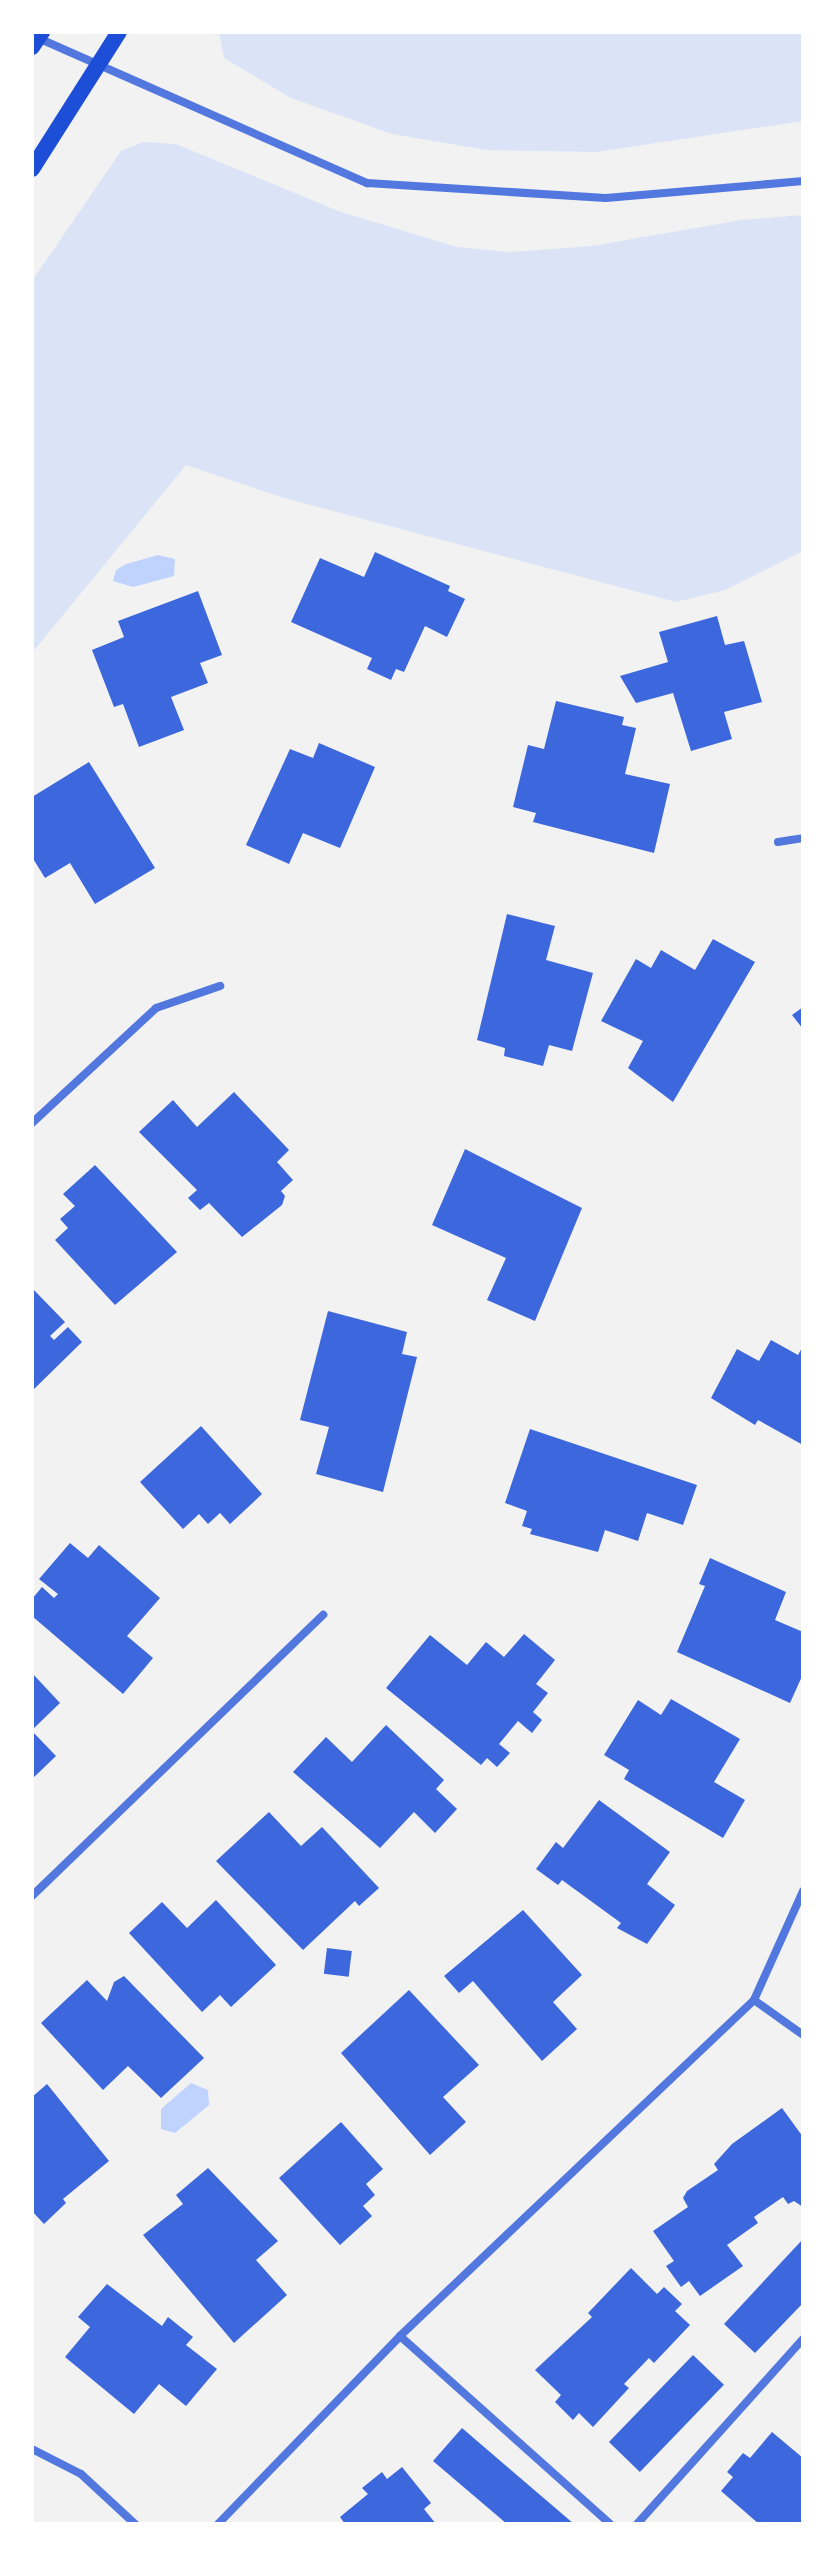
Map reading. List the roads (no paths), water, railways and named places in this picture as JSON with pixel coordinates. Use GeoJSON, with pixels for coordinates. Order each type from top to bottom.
{"type":"FeatureCollection","features":[{"type":"Feature","properties":{"kind":"main road"},"geometry":{"type":"LineString","coordinates":[[32,169],[119,32]]}},
{"type":"Feature","properties":{"kind":"street"},"geometry":{"type":"LineString","coordinates":[[37,39],[367,183],[606,198],[803,181]]}},
{"type":"Feature","properties":{"kind":"street"},"geometry":{"type":"LineString","coordinates":[[778,842],[803,838]]}},
{"type":"Feature","properties":{"kind":"street"},"geometry":{"type":"LineString","coordinates":[[32,1123],[156,1008],[220,986]]}},
{"type":"Feature","properties":{"kind":"street"},"geometry":{"type":"LineString","coordinates":[[32,1896],[323,1615]]}},
{"type":"Feature","properties":{"kind":"street"},"geometry":{"type":"LineString","coordinates":[[218,2524],[400,2336],[754,2000],[803,1891]]}},
{"type":"Feature","properties":{"kind":"street"},"geometry":{"type":"LineString","coordinates":[[754,2000],[803,2035]]}},
{"type":"Feature","properties":{"kind":"street"},"geometry":{"type":"LineString","coordinates":[[400,2336],[610,2524]]}},
{"type":"Feature","properties":{"kind":"street"},"geometry":{"type":"LineString","coordinates":[[637,2524],[803,2339]]}},
{"type":"Feature","properties":{"kind":"street"},"geometry":{"type":"LineString","coordinates":[[32,2449],[81,2474],[135,2524]]}},
{"type":"Feature","properties":{"kind":"water"},"geometry":{"type":"Polygon","coordinates":[[[158,555],[175,559],[174,576],[133,587],[113,581],[116,570],[126,564],[158,555]]]}},
{"type":"Feature","properties":{"kind":"water"},"geometry":{"type":"Polygon","coordinates":[[[191,2083],[208,2090],[209,2105],[175,2133],[161,2129],[161,2109],[191,2083]]]}}]}
